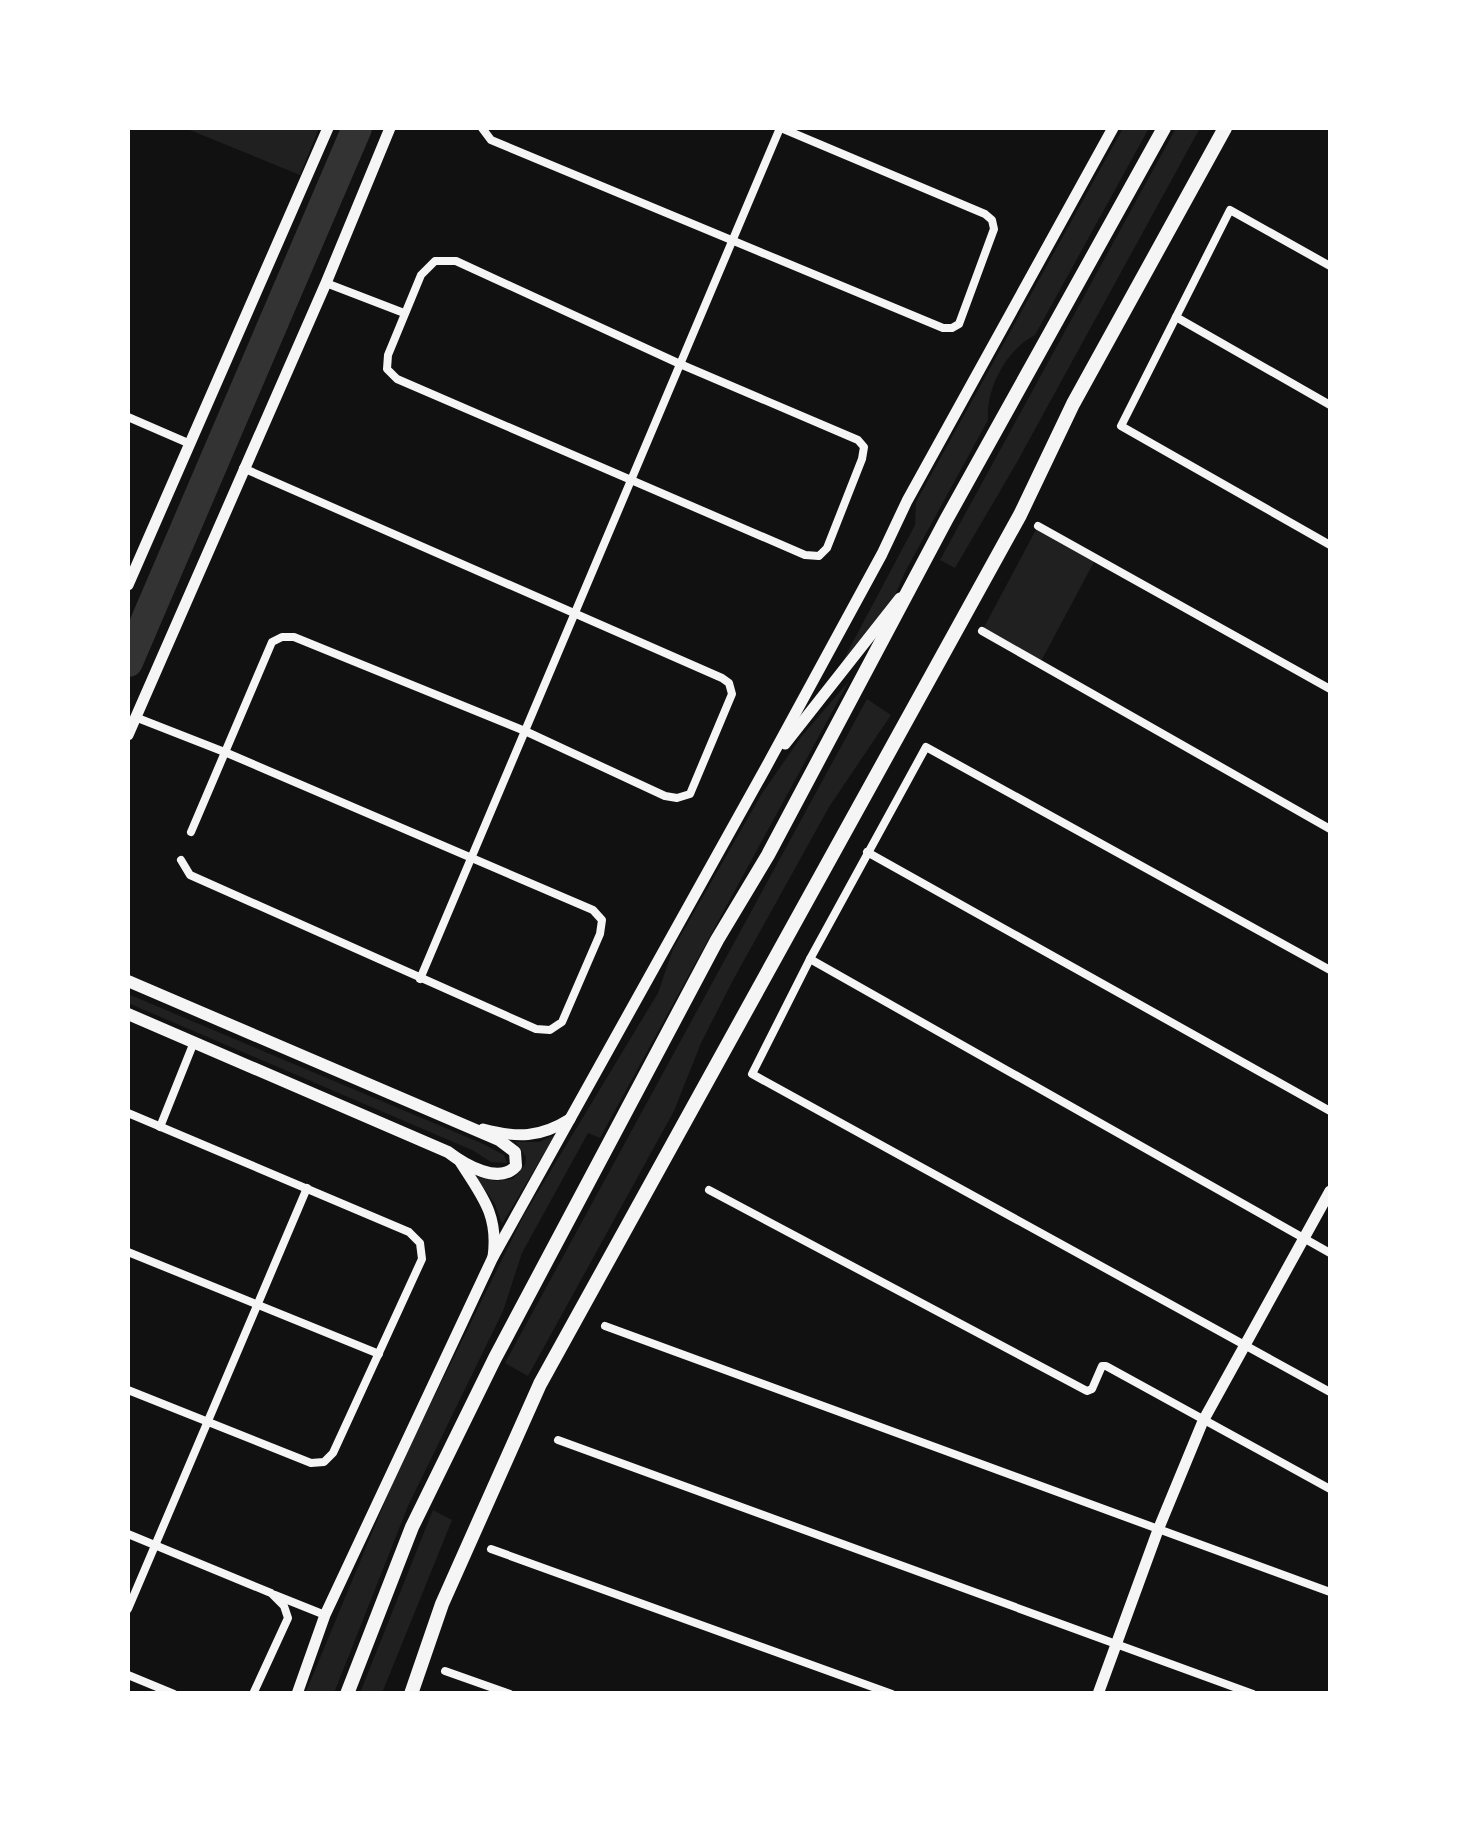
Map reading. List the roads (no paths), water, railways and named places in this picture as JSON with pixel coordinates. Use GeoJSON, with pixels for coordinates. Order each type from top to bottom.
{"type":"FeatureCollection","features":[{"type":"Feature","properties":{"kind":"highway"},"geometry":{"type":"LineString","coordinates":[[347,1694],[412,1527],[494,1358],[717,940],[768,855],[1164,128]]}},
{"type":"Feature","properties":{"kind":"highway"},"geometry":{"type":"LineString","coordinates":[[410,1694],[442,1604],[540,1384],[1020,516],[1073,404],[1225,128]]}},
{"type":"Feature","properties":{"kind":"main road"},"geometry":{"type":"LineString","coordinates":[[128,585],[328,128]]}},
{"type":"Feature","properties":{"kind":"main road"},"geometry":{"type":"LineString","coordinates":[[128,736],[390,128]]}},
{"type":"Feature","properties":{"kind":"main road"},"geometry":{"type":"LineString","coordinates":[[297,1694],[325,1615],[493,1258],[765,769],[882,554],[907,500],[1112,128]]}},
{"type":"Feature","properties":{"kind":"main road"},"geometry":{"type":"LineString","coordinates":[[765,769],[918,575]]}},
{"type":"Feature","properties":{"kind":"main road"},"geometry":{"type":"LineString","coordinates":[[128,981],[462,1123],[507,1145],[517,1158],[516,1166],[510,1173],[499,1174],[459,1160],[128,1014]]}},
{"type":"Feature","properties":{"kind":"main road"},"geometry":{"type":"LineString","coordinates":[[462,1123],[511,1136],[528,1136],[550,1131],[574,1116]]}},
{"type":"Feature","properties":{"kind":"main road"},"geometry":{"type":"LineString","coordinates":[[459,1160],[494,1222],[493,1258]]}},
{"type":"Feature","properties":{"kind":"main road"},"geometry":{"type":"LineString","coordinates":[[1098,1694],[1203,1421],[1330,1191]]}},
{"type":"Feature","properties":{"kind":"street"},"geometry":{"type":"LineString","coordinates":[[420,979],[470,859],[575,614],[680,364],[732,242],[780,128],[985,214],[994,228],[959,324],[942,328],[732,242],[491,140],[482,128]]}},
{"type":"Feature","properties":{"kind":"street"},"geometry":{"type":"LineString","coordinates":[[1330,266],[1230,210],[1121,426],[1330,544]]}},
{"type":"Feature","properties":{"kind":"street"},"geometry":{"type":"LineString","coordinates":[[456,261],[858,440],[864,448],[862,459],[827,548],[819,556],[805,555],[397,379],[387,369],[388,355],[404,314],[421,275],[435,262],[456,261]]}},
{"type":"Feature","properties":{"kind":"street"},"geometry":{"type":"LineString","coordinates":[[326,283],[404,314]]}},
{"type":"Feature","properties":{"kind":"street"},"geometry":{"type":"LineString","coordinates":[[1176,317],[1330,405]]}},
{"type":"Feature","properties":{"kind":"street"},"geometry":{"type":"LineString","coordinates":[[128,417],[188,443]]}},
{"type":"Feature","properties":{"kind":"street"},"geometry":{"type":"LineString","coordinates":[[191,832],[272,642],[282,637],[294,637],[525,731],[665,796],[677,798],[690,794],[732,694],[729,683],[244,468]]}},
{"type":"Feature","properties":{"kind":"street"},"geometry":{"type":"LineString","coordinates":[[1038,526],[1330,689]]}},
{"type":"Feature","properties":{"kind":"street"},"geometry":{"type":"LineString","coordinates":[[982,631],[1330,830]]}},
{"type":"Feature","properties":{"kind":"street"},"geometry":{"type":"LineString","coordinates":[[135,717],[593,910],[602,920],[600,934],[562,1022],[550,1030],[536,1029],[190,875],[181,860]]}},
{"type":"Feature","properties":{"kind":"street"},"geometry":{"type":"LineString","coordinates":[[1330,970],[926,747],[752,1074],[1330,1392]]}},
{"type":"Feature","properties":{"kind":"street"},"geometry":{"type":"LineString","coordinates":[[867,852],[1330,1111]]}},
{"type":"Feature","properties":{"kind":"street"},"geometry":{"type":"LineString","coordinates":[[810,959],[1330,1253]]}},
{"type":"Feature","properties":{"kind":"street"},"geometry":{"type":"LineString","coordinates":[[160,1127],[194,1042]]}},
{"type":"Feature","properties":{"kind":"street"},"geometry":{"type":"LineString","coordinates":[[128,1114],[409,1232],[420,1243],[422,1259],[333,1453],[324,1462],[311,1463],[128,1390]]}},
{"type":"Feature","properties":{"kind":"street"},"geometry":{"type":"LineString","coordinates":[[128,1610],[307,1188]]}},
{"type":"Feature","properties":{"kind":"street"},"geometry":{"type":"LineString","coordinates":[[709,1190],[1087,1391],[1092,1389],[1102,1366],[1106,1366],[1330,1489]]}},
{"type":"Feature","properties":{"kind":"street"},"geometry":{"type":"LineString","coordinates":[[128,1252],[378,1354]]}},
{"type":"Feature","properties":{"kind":"street"},"geometry":{"type":"LineString","coordinates":[[605,1326],[1330,1592]]}},
{"type":"Feature","properties":{"kind":"street"},"geometry":{"type":"LineString","coordinates":[[558,1440],[1254,1694]]}},
{"type":"Feature","properties":{"kind":"street"},"geometry":{"type":"LineString","coordinates":[[128,1534],[325,1615]]}},
{"type":"Feature","properties":{"kind":"street"},"geometry":{"type":"LineString","coordinates":[[491,1549],[892,1694]]}},
{"type":"Feature","properties":{"kind":"street"},"geometry":{"type":"LineString","coordinates":[[252,1694],[288,1618],[284,1606],[271,1593]]}},
{"type":"Feature","properties":{"kind":"street"},"geometry":{"type":"LineString","coordinates":[[446,1670],[510,1694]]}},
{"type":"Feature","properties":{"kind":"street"},"geometry":{"type":"LineString","coordinates":[[128,1676],[174,1694]]}},
{"type":"Feature","properties":{"kind":"waterway"},"geometry":{"type":"LineString","coordinates":[[128,662],[357,128]]}}]}
